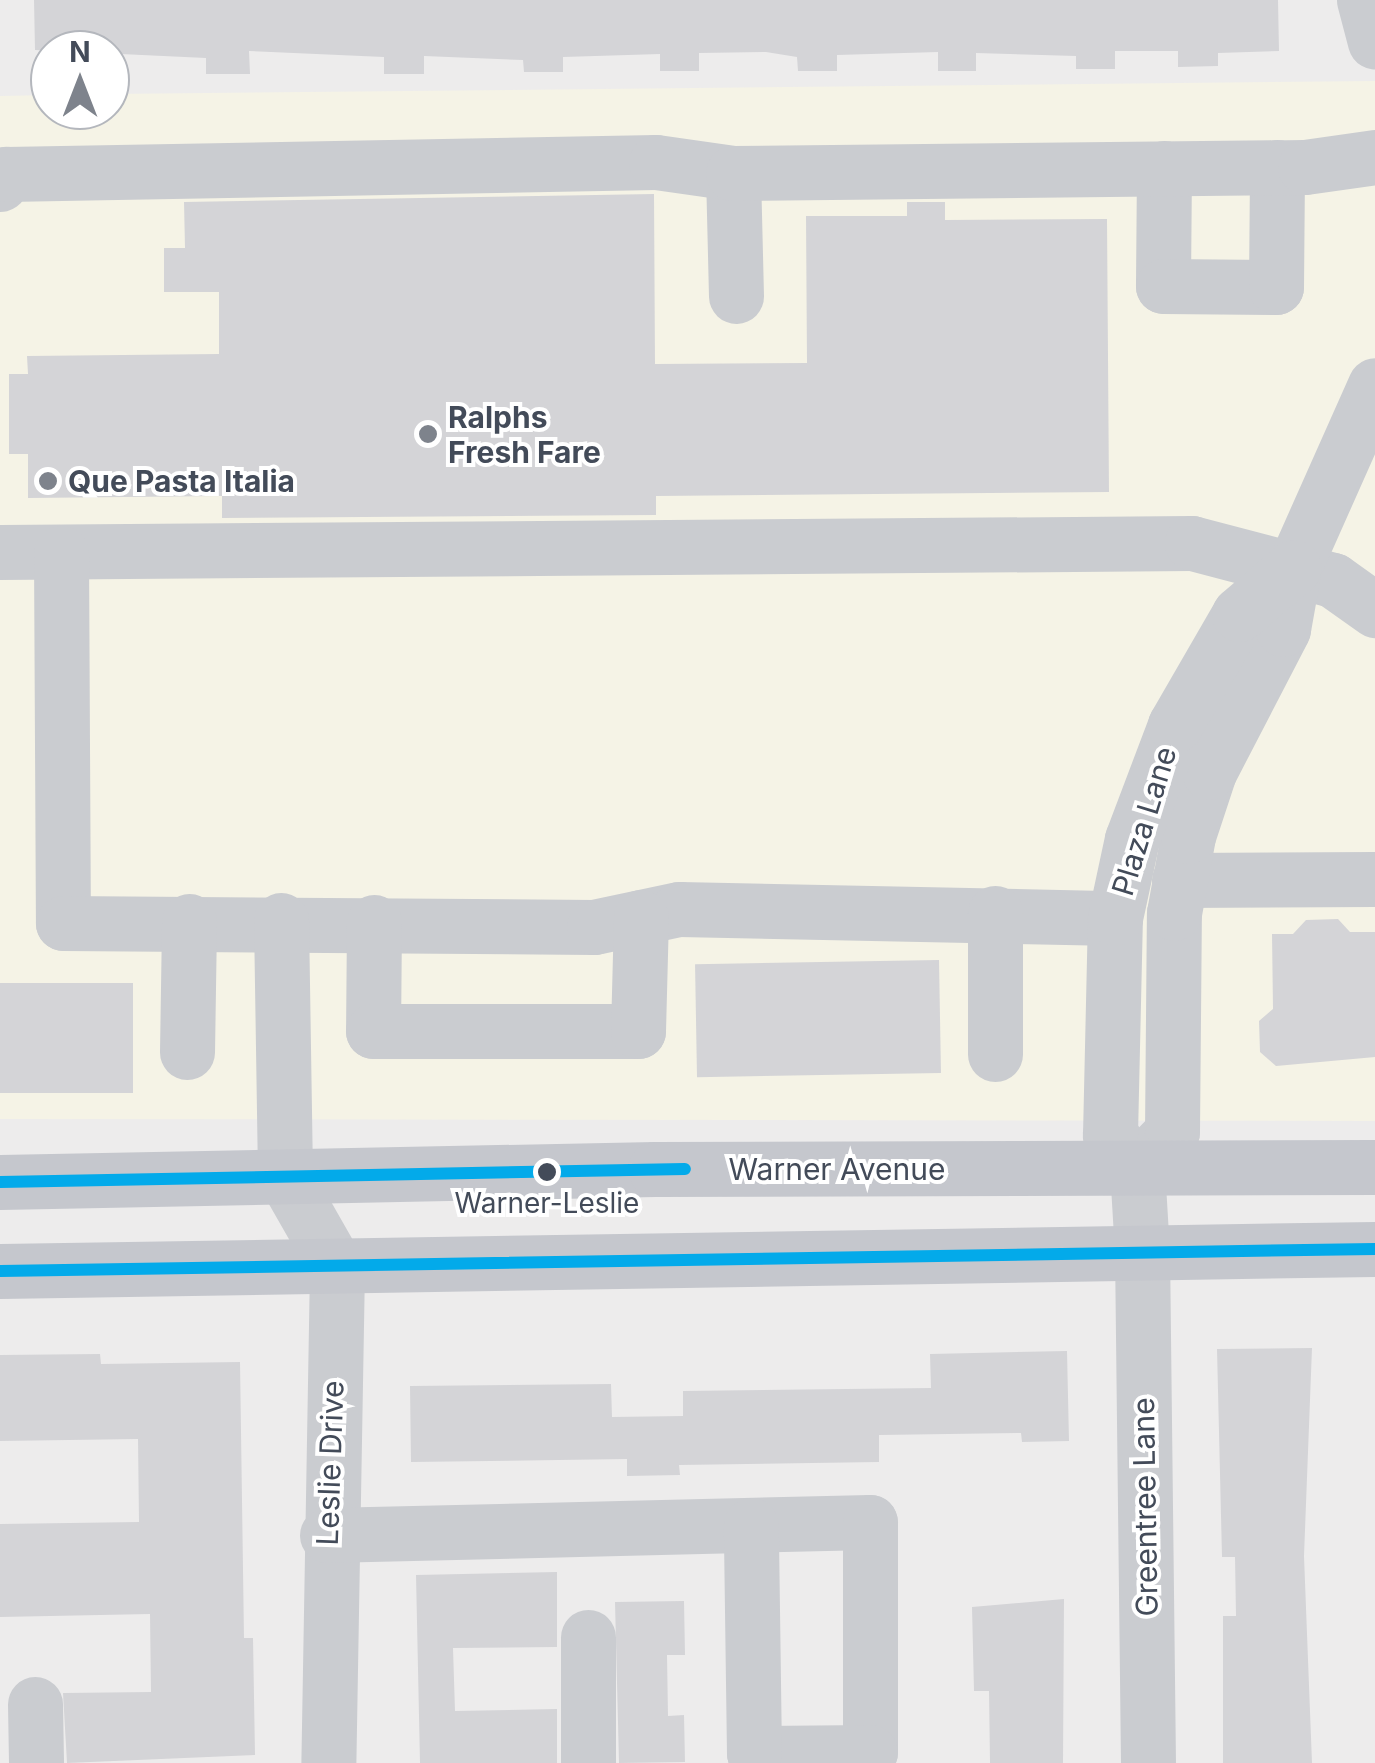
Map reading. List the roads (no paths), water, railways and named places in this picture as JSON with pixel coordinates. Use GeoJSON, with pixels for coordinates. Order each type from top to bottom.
{"type":"FeatureCollection","features":[{"type":"Feature","properties":{"kind":"main road","name":"Warner Avenue"},"geometry":{"type":"LineString","coordinates":[[0,1182],[1375,1168]]}},
{"type":"Feature","properties":{"kind":"main road"},"geometry":{"type":"LineString","coordinates":[[0,1271],[1375,1249]]}},
{"type":"Feature","properties":{"kind":"street"},"geometry":{"type":"LineString","coordinates":[[1364,0],[1375,42]]}},
{"type":"Feature","properties":{"kind":"street"},"geometry":{"type":"LineString","coordinates":[[0,184],[6,174],[637,163],[733,173],[1277,167],[1375,157]]}},
{"type":"Feature","properties":{"kind":"street"},"geometry":{"type":"LineString","coordinates":[[1164,168],[1164,286],[1276,287],[1277,167]]}},
{"type":"Feature","properties":{"kind":"street"},"geometry":{"type":"LineString","coordinates":[[733,173],[736,296]]}},
{"type":"Feature","properties":{"kind":"street","name":"Plaza Lane"},"geometry":{"type":"LineString","coordinates":[[1294,567],[1239,614],[1175,725],[1132,839],[1115,918],[1110,1135],[1138,1168],[1172,1132],[1180,880],[1208,772],[1283,629],[1294,567],[1375,385]]}},
{"type":"Feature","properties":{"kind":"street"},"geometry":{"type":"LineString","coordinates":[[0,552],[1192,543],[1333,580],[1375,610]]}},
{"type":"Feature","properties":{"kind":"street"},"geometry":{"type":"LineString","coordinates":[[61,553],[63,922],[281,920],[594,927],[679,909],[1115,918]]}},
{"type":"Feature","properties":{"kind":"street"},"geometry":{"type":"LineString","coordinates":[[1180,880],[1375,878]]}},
{"type":"Feature","properties":{"kind":"street"},"geometry":{"type":"LineString","coordinates":[[995,913],[995,1054]]}},
{"type":"Feature","properties":{"kind":"street"},"geometry":{"type":"LineString","coordinates":[[374,922],[373,1031],[638,1031],[641,917]]}},
{"type":"Feature","properties":{"kind":"street"},"geometry":{"type":"LineString","coordinates":[[281,920],[286,1177],[337,1268]]}},
{"type":"Feature","properties":{"kind":"street"},"geometry":{"type":"LineString","coordinates":[[187,1052],[189,921]]}},
{"type":"Feature","properties":{"kind":"street"},"geometry":{"type":"LineString","coordinates":[[1138,1168],[1142,1252]]}},
{"type":"Feature","properties":{"kind":"street","name":"Greentree Lane"},"geometry":{"type":"LineString","coordinates":[[1142,1252],[1148,1763]]}},
{"type":"Feature","properties":{"kind":"street","name":"Leslie Drive"},"geometry":{"type":"LineString","coordinates":[[328,1763],[327,1536],[337,1268]]}},
{"type":"Feature","properties":{"kind":"street"},"geometry":{"type":"LineString","coordinates":[[327,1536],[870,1522],[870,1752],[754,1754],[751,1526]]}},
{"type":"Feature","properties":{"kind":"street"},"geometry":{"type":"LineString","coordinates":[[588,1637],[588,1763]]}},
{"type":"Feature","properties":{"kind":"street"},"geometry":{"type":"LineString","coordinates":[[35,1704],[36,1763]]}},
{"type":"Feature","properties":{"kind":"place","name":"Ralphs Fresh Fare"},"geometry":{"type":"Point","coordinates":[428,434]}},
{"type":"Feature","properties":{"kind":"place","name":"Que Pasta Italia"},"geometry":{"type":"Point","coordinates":[48,481]}},
{"type":"Feature","properties":{"kind":"place","name":"Warner-Leslie"},"geometry":{"type":"Point","coordinates":[547,1172]}}]}
